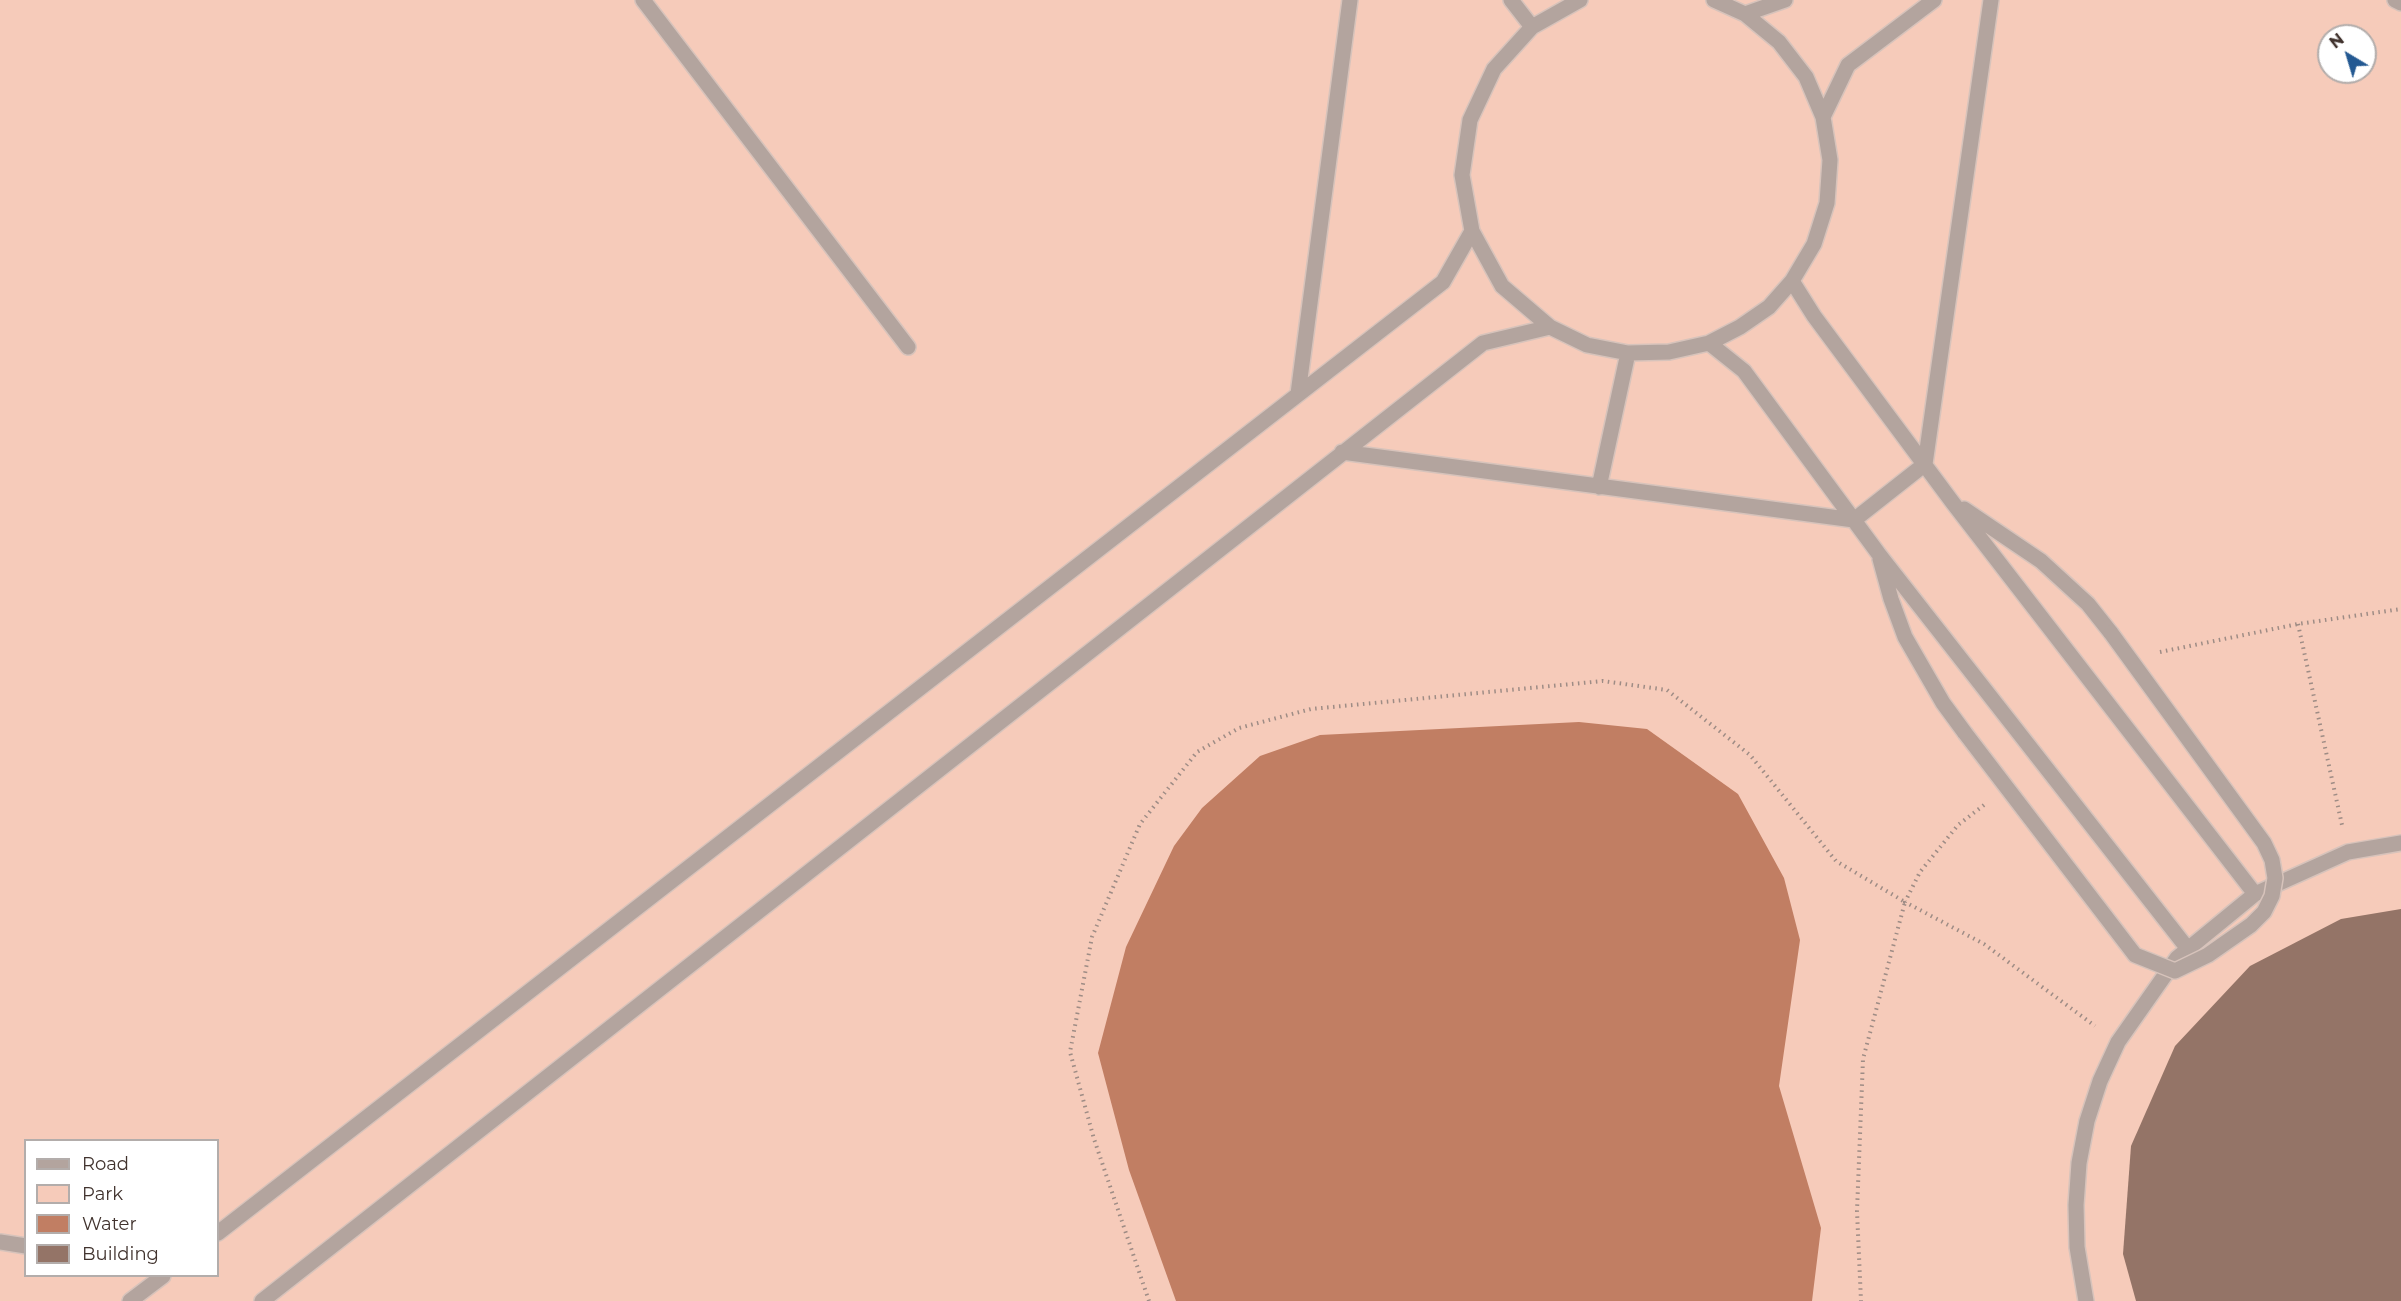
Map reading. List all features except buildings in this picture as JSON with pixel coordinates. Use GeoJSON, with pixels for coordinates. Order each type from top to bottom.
{"type":"FeatureCollection","features":[{"type":"Feature","properties":{"kind":"street"},"geometry":{"type":"LineString","coordinates":[[643,0],[908,347]]}},
{"type":"Feature","properties":{"kind":"street"},"geometry":{"type":"LineString","coordinates":[[1298,394],[1350,0]]}},
{"type":"Feature","properties":{"kind":"street"},"geometry":{"type":"LineString","coordinates":[[1510,0],[1532,27]]}},
{"type":"Feature","properties":{"kind":"street"},"geometry":{"type":"LineString","coordinates":[[1580,0],[1570,3],[1532,27],[1494,69],[1470,120],[1462,175],[1472,231],[1502,286],[1550,327],[1587,345],[1628,353],[1669,352],[1709,343],[1740,327],[1769,307],[1792,281],[1814,244],[1827,203],[1830,160],[1823,117],[1806,77],[1779,42],[1745,14],[1714,0]]}},
{"type":"Feature","properties":{"kind":"street"},"geometry":{"type":"LineString","coordinates":[[1745,14],[1785,0]]}},
{"type":"Feature","properties":{"kind":"street"},"geometry":{"type":"LineString","coordinates":[[1823,117],[1848,65],[1934,0]]}},
{"type":"Feature","properties":{"kind":"street"},"geometry":{"type":"LineString","coordinates":[[1342,452],[1854,520],[1925,464],[1991,0]]}},
{"type":"Feature","properties":{"kind":"street"},"geometry":{"type":"LineString","coordinates":[[2395,0],[2401,3]]}},
{"type":"Feature","properties":{"kind":"street"},"geometry":{"type":"LineString","coordinates":[[219,1232],[1443,282],[1472,231]]}},
{"type":"Feature","properties":{"kind":"street"},"geometry":{"type":"LineString","coordinates":[[1792,281],[1814,316],[1953,502],[2255,894]]}},
{"type":"Feature","properties":{"kind":"street"},"geometry":{"type":"LineString","coordinates":[[262,1301],[1483,342],[1550,327]]}},
{"type":"Feature","properties":{"kind":"street"},"geometry":{"type":"LineString","coordinates":[[1709,343],[1744,371],[1878,553],[2188,949]]}},
{"type":"Feature","properties":{"kind":"street"},"geometry":{"type":"LineString","coordinates":[[1599,487],[1628,353]]}},
{"type":"Feature","properties":{"kind":"street"},"geometry":{"type":"LineString","coordinates":[[1878,553],[1890,598],[1905,637],[1943,703],[2135,955],[2175,971],[2208,956],[2258,919],[2272,896],[2275,878],[2272,860],[2264,843],[2088,604],[2041,561],[1953,502]]}},
{"type":"Feature","properties":{"kind":"street"},"geometry":{"type":"LineString","coordinates":[[2086,1301],[2077,1247],[2076,1205],[2079,1163],[2087,1121],[2100,1081],[2118,1042],[2176,958],[2255,894],[2348,852],[2401,843]]}},
{"type":"Feature","properties":{"kind":"street"},"geometry":{"type":"LineString","coordinates":[[0,1242],[24,1246]]}},
{"type":"Feature","properties":{"kind":"street"},"geometry":{"type":"LineString","coordinates":[[130,1301],[160,1277]]}},
{"type":"Feature","properties":{"kind":"path"},"geometry":{"type":"LineString","coordinates":[[2130,658],[2298,624],[2401,609]]}},
{"type":"Feature","properties":{"kind":"path"},"geometry":{"type":"LineString","coordinates":[[2298,624],[2348,852]]}},
{"type":"Feature","properties":{"kind":"path"},"geometry":{"type":"LineString","coordinates":[[1149,1301],[1094,1139],[1070,1052],[1092,937],[1140,824],[1197,752],[1239,728],[1311,708],[1603,681],[1667,690],[1750,755],[1836,861],[1905,902],[1984,944],[2118,1042]]}},
{"type":"Feature","properties":{"kind":"path"},"geometry":{"type":"LineString","coordinates":[[1861,1301],[1857,1211],[1863,1059],[1905,902],[1920,872],[1958,825],[2006,788]]}},
{"type":"Feature","properties":{"kind":"green space"},"geometry":{"type":"Polygon","coordinates":[[[0,0],[2401,0],[2401,1301],[0,1301],[0,0]]]}},
{"type":"Feature","properties":{"kind":"water"},"geometry":{"type":"Polygon","coordinates":[[[1579,722],[1647,729],[1738,794],[1784,878],[1800,940],[1779,1086],[1821,1228],[1812,1301],[1176,1301],[1129,1170],[1098,1053],[1126,947],[1174,846],[1202,808],[1260,756],[1320,735],[1579,722]]]}}]}
